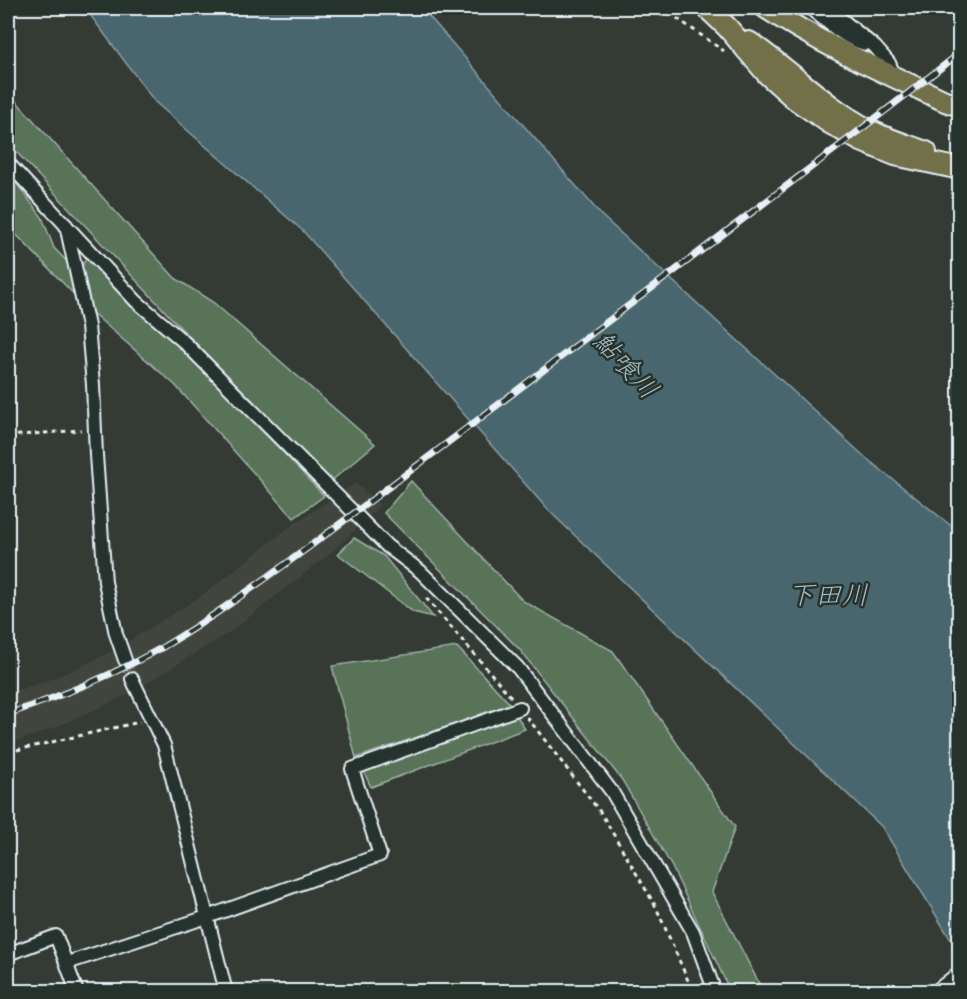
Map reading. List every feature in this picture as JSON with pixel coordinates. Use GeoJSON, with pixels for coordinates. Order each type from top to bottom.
{"type":"FeatureCollection","features":[{"type":"Feature","properties":{"kind":"main road"},"geometry":{"type":"LineString","coordinates":[[706,8],[727,27],[768,75],[795,99],[828,122],[861,141],[895,155],[960,167]]}},
{"type":"Feature","properties":{"kind":"main road"},"geometry":{"type":"LineString","coordinates":[[766,8],[834,48],[960,106]]}},
{"type":"Feature","properties":{"kind":"street"},"geometry":{"type":"LineString","coordinates":[[810,8],[856,41],[874,47]]}},
{"type":"Feature","properties":{"kind":"street"},"geometry":{"type":"LineString","coordinates":[[828,8],[874,47],[889,63],[895,77]]}},
{"type":"Feature","properties":{"kind":"street"},"geometry":{"type":"LineString","coordinates":[[8,163],[136,301],[184,342],[387,546],[420,571],[518,668],[612,792],[693,932],[715,992]]}},
{"type":"Feature","properties":{"kind":"street"},"geometry":{"type":"LineString","coordinates":[[66,225],[88,326],[105,582],[116,634],[125,660]]}},
{"type":"Feature","properties":{"kind":"street"},"geometry":{"type":"LineString","coordinates":[[132,679],[164,745],[226,992]]}},
{"type":"Feature","properties":{"kind":"street"},"geometry":{"type":"LineString","coordinates":[[67,963],[207,918],[380,855],[352,769],[520,708]]}},
{"type":"Feature","properties":{"kind":"street"},"geometry":{"type":"LineString","coordinates":[[8,954],[57,936],[77,992]]}},
{"type":"Feature","properties":{"kind":"street"},"geometry":{"type":"LineString","coordinates":[[935,992],[960,972]]}},
{"type":"Feature","properties":{"kind":"path"},"geometry":{"type":"LineString","coordinates":[[662,8],[727,53]]}},
{"type":"Feature","properties":{"kind":"path"},"geometry":{"type":"LineString","coordinates":[[8,436],[95,429]]}},
{"type":"Feature","properties":{"kind":"path"},"geometry":{"type":"LineString","coordinates":[[425,596],[520,708],[601,813],[656,907],[693,992]]}},
{"type":"Feature","properties":{"kind":"path"},"geometry":{"type":"LineString","coordinates":[[8,752],[151,719]]}},
{"type":"Feature","properties":{"kind":"shaded area"},"geometry":{"type":"Polygon","coordinates":[[[356,483],[380,506],[332,552],[230,632],[142,686],[136,677],[126,682],[131,693],[54,728],[11,743],[8,742],[8,693],[73,670],[116,649],[125,660],[130,656],[126,643],[201,596],[292,525],[356,483]]]}},
{"type":"Feature","properties":{"kind":"green space"},"geometry":{"type":"Polygon","coordinates":[[[8,92],[175,278],[214,303],[375,444],[330,482],[176,323],[8,143],[8,92]]]}},
{"type":"Feature","properties":{"kind":"green space"},"geometry":{"type":"Polygon","coordinates":[[[8,175],[42,217],[54,248],[79,274],[86,257],[215,379],[324,496],[294,518],[175,385],[89,310],[8,226],[8,175]]]}},
{"type":"Feature","properties":{"kind":"green space"},"geometry":{"type":"Polygon","coordinates":[[[411,481],[523,601],[613,651],[735,827],[712,892],[763,991],[730,991],[672,867],[622,780],[520,650],[384,513],[411,481]]]}},
{"type":"Feature","properties":{"kind":"green space"},"geometry":{"type":"Polygon","coordinates":[[[354,538],[384,556],[433,617],[413,612],[338,554],[354,538]]]}},
{"type":"Feature","properties":{"kind":"green space"},"geometry":{"type":"Polygon","coordinates":[[[457,647],[511,705],[356,758],[332,666],[457,647]]]}},
{"type":"Feature","properties":{"kind":"green space"},"geometry":{"type":"Polygon","coordinates":[[[517,716],[525,729],[371,787],[363,770],[517,716]]]}},
{"type":"Feature","properties":{"kind":"water","name":"下田川"},"geometry":{"type":"Polygon","coordinates":[[[85,8],[422,8],[602,216],[866,458],[959,532],[959,953],[882,827],[548,510],[303,231],[155,102],[85,8]]]}},
{"type":"Feature","properties":{"kind":"tunnel"},"geometry":{"type":"LineString","coordinates":[[125,660],[132,679]]}},
{"type":"Feature","properties":{"kind":"railway"},"geometry":{"type":"LineString","coordinates":[[8,714],[126,667],[163,647],[232,602],[499,404],[960,53]]}},
{"type":"Feature","properties":{"kind":"water label","name":"鮎喰川"},"geometry":{"type":"Point","coordinates":[626,365]}}]}
